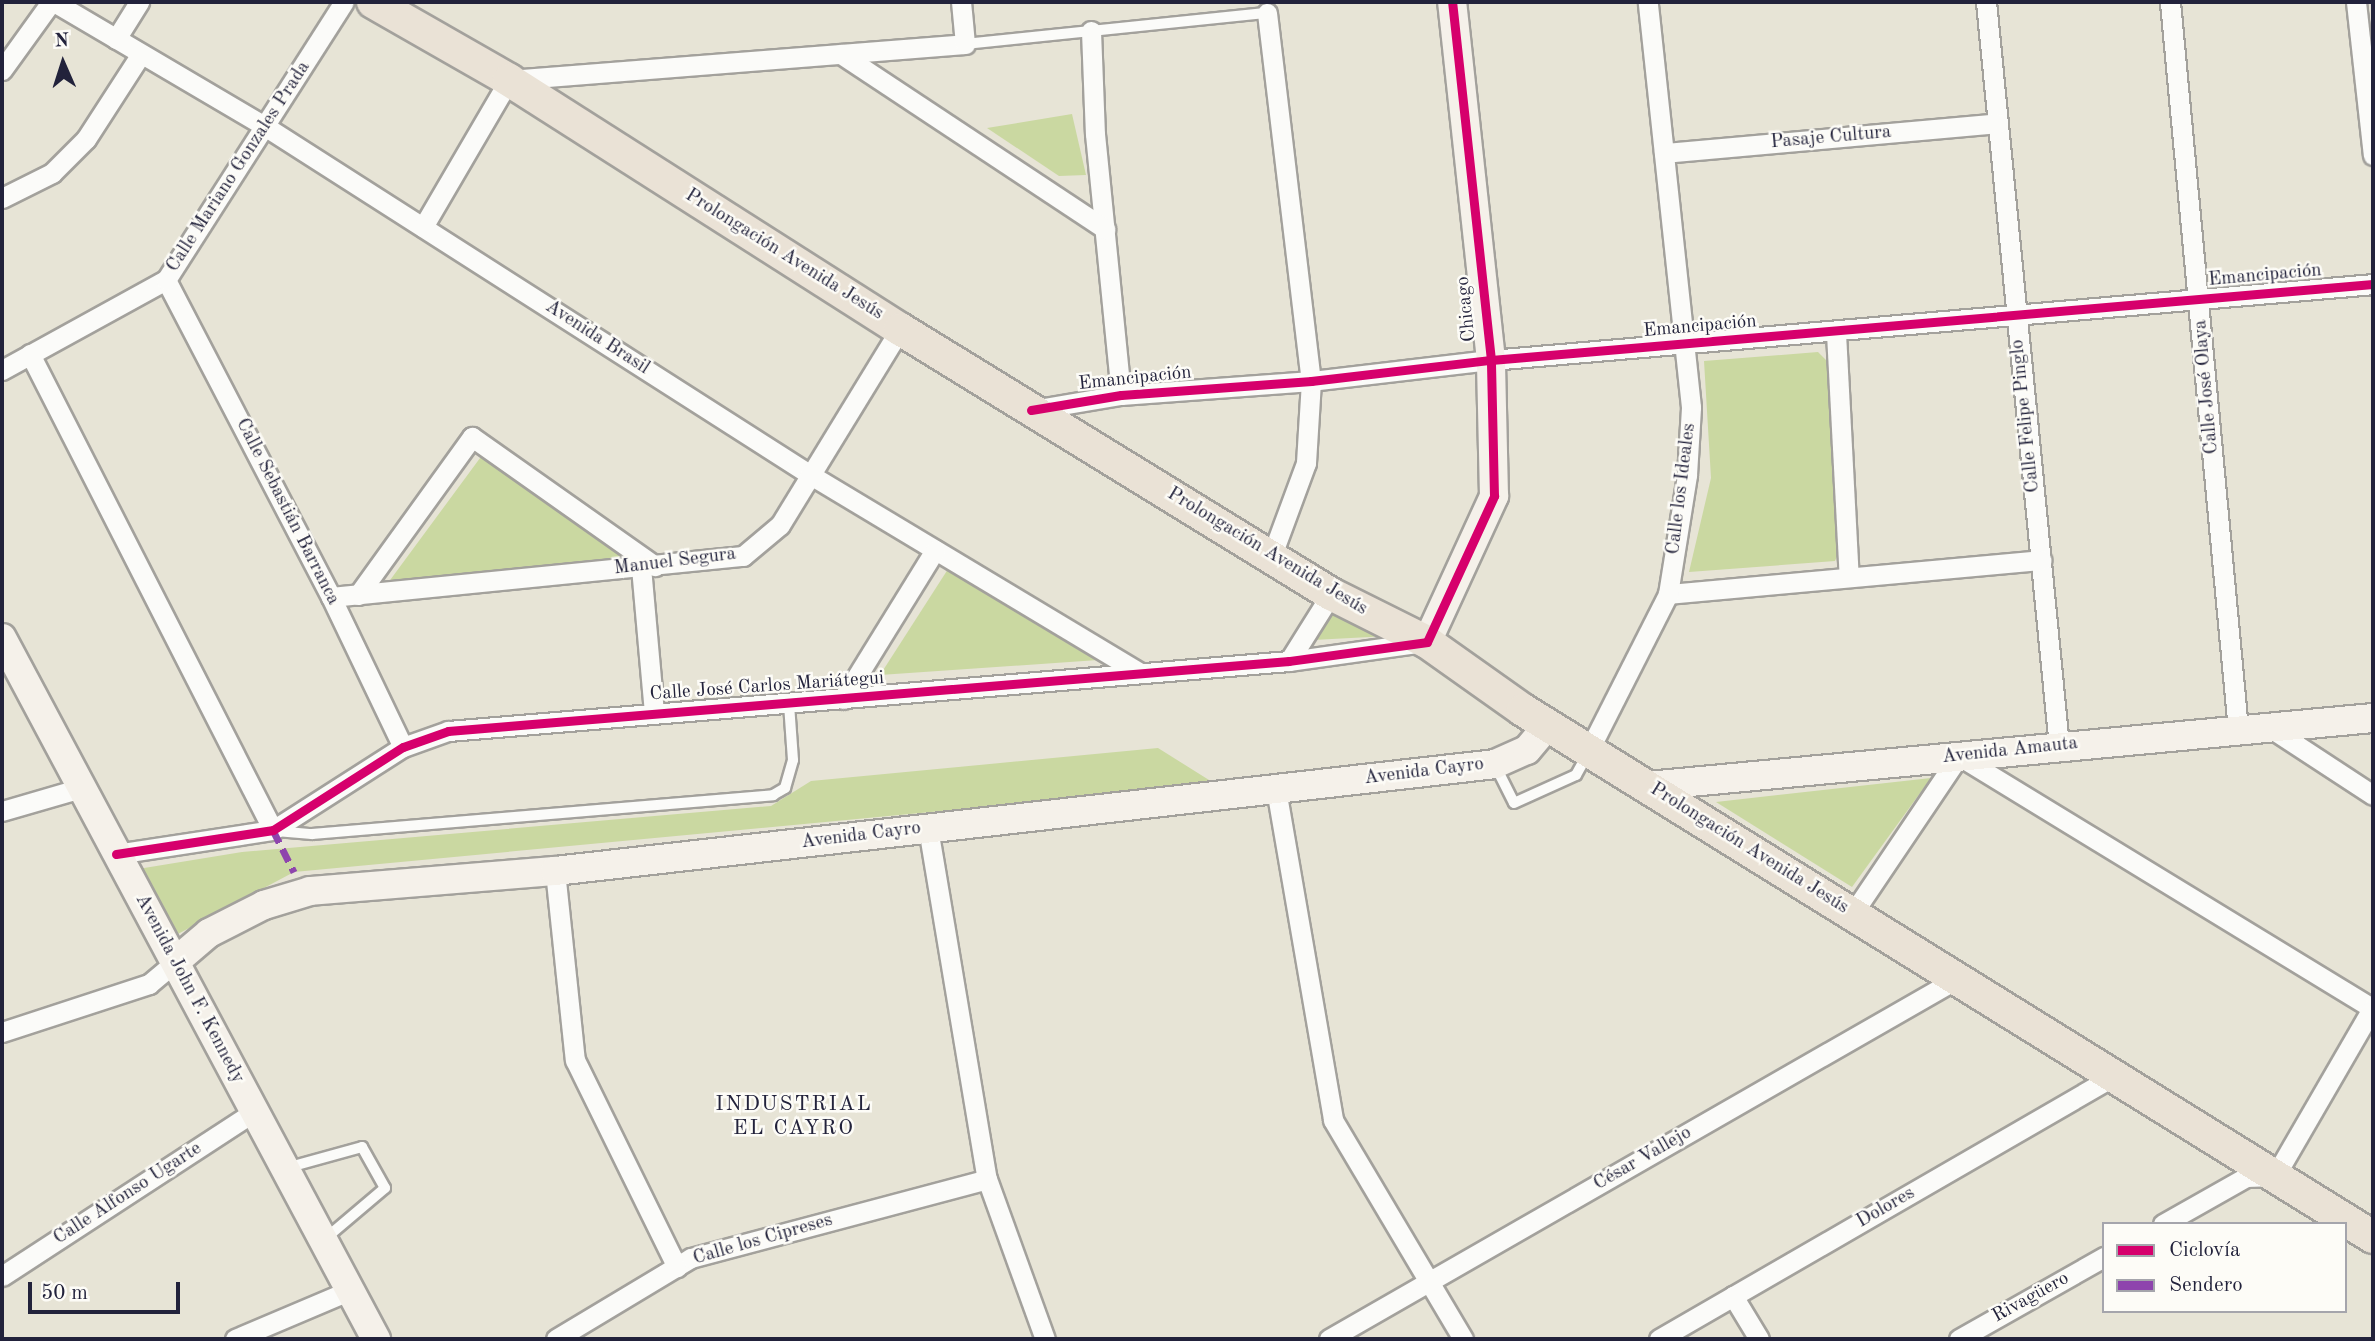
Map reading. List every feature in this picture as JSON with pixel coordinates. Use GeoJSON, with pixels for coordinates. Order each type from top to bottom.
{"type":"FeatureCollection","features":[{"type":"Feature","properties":{"kind":"main road","name":"Prolongación Avenida Jesús"},"geometry":{"type":"LineString","coordinates":[[373,2],[509,80],[900,329],[1272,555],[1331,594],[1427,642],[1548,725],[2373,1237]]}},
{"type":"Feature","properties":{"kind":"main road","name":"Chicago"},"geometry":{"type":"LineString","coordinates":[[1427,642],[1494,496],[1490,360],[1452,2]]}},
{"type":"Feature","properties":{"kind":"main road","name":"Avenida John F. Kennedy"},"geometry":{"type":"LineString","coordinates":[[2,638],[255,1111],[320,1243],[376,1339]]}},
{"type":"Feature","properties":{"kind":"main road","name":"Avenida Amauta"},"geometry":{"type":"LineString","coordinates":[[1648,786],[2373,718]]}},
{"type":"Feature","properties":{"kind":"main road","name":"Avenida Cayro"},"geometry":{"type":"LineString","coordinates":[[176,961],[209,933],[264,905],[310,891],[555,871],[1495,764],[1527,750],[1548,725]]}},
{"type":"Feature","properties":{"kind":"street","name":"Avenida Brasil"},"geometry":{"type":"LineString","coordinates":[[53,2],[266,127],[809,474],[1140,673]]}},
{"type":"Feature","properties":{"kind":"street"},"geometry":{"type":"LineString","coordinates":[[2,70],[53,2]]}},
{"type":"Feature","properties":{"kind":"street"},"geometry":{"type":"LineString","coordinates":[[116,39],[139,2]]}},
{"type":"Feature","properties":{"kind":"street","name":"Calle Mariano Gonzales Prada"},"geometry":{"type":"LineString","coordinates":[[2,370],[166,280],[344,2]]}},
{"type":"Feature","properties":{"kind":"street"},"geometry":{"type":"LineString","coordinates":[[423,227],[509,80],[965,44],[961,2]]}},
{"type":"Feature","properties":{"kind":"street","name":"Calle los Ideales"},"geometry":{"type":"LineString","coordinates":[[1589,750],[1668,594],[1687,475],[1691,407],[1648,2]]}},
{"type":"Feature","properties":{"kind":"street","name":"Calle Felipe Pinglo"},"geometry":{"type":"LineString","coordinates":[[1986,2],[2059,746]]}},
{"type":"Feature","properties":{"kind":"street","name":"Calle José Olaya"},"geometry":{"type":"LineString","coordinates":[[2170,2],[2238,730]]}},
{"type":"Feature","properties":{"kind":"street"},"geometry":{"type":"LineString","coordinates":[[2356,2],[2373,155]]}},
{"type":"Feature","properties":{"kind":"street"},"geometry":{"type":"LineString","coordinates":[[1267,13],[1311,381],[1306,463],[1272,555]]}},
{"type":"Feature","properties":{"kind":"street"},"geometry":{"type":"LineString","coordinates":[[1091,32],[1105,229],[1121,395]]}},
{"type":"Feature","properties":{"kind":"street"},"geometry":{"type":"LineString","coordinates":[[2,198],[52,173],[86,139],[141,54]]}},
{"type":"Feature","properties":{"kind":"street"},"geometry":{"type":"LineString","coordinates":[[841,54],[1105,229]]}},
{"type":"Feature","properties":{"kind":"street","name":"Pasaje Cultura"},"geometry":{"type":"LineString","coordinates":[[1664,153],[1998,123]]}},
{"type":"Feature","properties":{"kind":"street","name":"Calle Sebastián Barranca"},"geometry":{"type":"LineString","coordinates":[[166,280],[331,597],[403,747]]}},
{"type":"Feature","properties":{"kind":"street","name":"Emancipación"},"geometry":{"type":"LineString","coordinates":[[1031,410],[1121,395],[1311,381],[1490,360],[1685,346],[2373,284]]}},
{"type":"Feature","properties":{"kind":"street","name":"Manuel Segura"},"geometry":{"type":"LineString","coordinates":[[331,597],[743,556],[780,525],[900,329]]}},
{"type":"Feature","properties":{"kind":"street"},"geometry":{"type":"LineString","coordinates":[[1836,333],[1849,577]]}},
{"type":"Feature","properties":{"kind":"street"},"geometry":{"type":"LineString","coordinates":[[30,354],[273,830],[116,854]]}},
{"type":"Feature","properties":{"kind":"street"},"geometry":{"type":"LineString","coordinates":[[358,595],[472,437],[648,566],[654,713]]}},
{"type":"Feature","properties":{"kind":"street","name":"Calle José Carlos Mariátegui"},"geometry":{"type":"LineString","coordinates":[[843,699],[935,550]]}},
{"type":"Feature","properties":{"kind":"street"},"geometry":{"type":"LineString","coordinates":[[1668,594],[2041,560]]}},
{"type":"Feature","properties":{"kind":"street"},"geometry":{"type":"LineString","coordinates":[[1289,661],[1331,594]]}},
{"type":"Feature","properties":{"kind":"street","name":"Calle José Carlos Mariátegui"},"geometry":{"type":"LineString","coordinates":[[273,830],[403,747],[448,731],[1289,661],[1427,642]]}},
{"type":"Feature","properties":{"kind":"street"},"geometry":{"type":"LineString","coordinates":[[2269,727],[2373,795]]}},
{"type":"Feature","properties":{"kind":"street"},"geometry":{"type":"LineString","coordinates":[[1853,913],[1959,757],[2373,1009],[2275,1176],[2246,1177],[2167,1222]]}},
{"type":"Feature","properties":{"kind":"street"},"geometry":{"type":"LineString","coordinates":[[2,811],[81,788]]}},
{"type":"Feature","properties":{"kind":"street"},"geometry":{"type":"LineString","coordinates":[[1276,789],[1333,1120],[1463,1339]]}},
{"type":"Feature","properties":{"kind":"street"},"geometry":{"type":"LineString","coordinates":[[928,828],[987,1179],[1045,1339]]}},
{"type":"Feature","properties":{"kind":"street"},"geometry":{"type":"LineString","coordinates":[[555,871],[575,1060],[677,1267]]}},
{"type":"Feature","properties":{"kind":"street"},"geometry":{"type":"LineString","coordinates":[[2,1032],[149,984],[176,961]]}},
{"type":"Feature","properties":{"kind":"street","name":"César Vallejo"},"geometry":{"type":"LineString","coordinates":[[1329,1339],[1958,978]]}},
{"type":"Feature","properties":{"kind":"street","name":"Dolores"},"geometry":{"type":"LineString","coordinates":[[1658,1339],[2114,1076]]}},
{"type":"Feature","properties":{"kind":"street","name":"Calle Alfonso Ugarte"},"geometry":{"type":"LineString","coordinates":[[2,1276],[255,1111]]}},
{"type":"Feature","properties":{"kind":"street","name":"Calle los Cipreses"},"geometry":{"type":"LineString","coordinates":[[556,1339],[691,1258],[987,1179]]}},
{"type":"Feature","properties":{"kind":"street","name":"Rivagüero"},"geometry":{"type":"LineString","coordinates":[[1959,1339],[2102,1258]]}},
{"type":"Feature","properties":{"kind":"street"},"geometry":{"type":"LineString","coordinates":[[236,1339],[348,1291]]}},
{"type":"Feature","properties":{"kind":"street"},"geometry":{"type":"LineString","coordinates":[[1733,1296],[1759,1339]]}},
{"type":"Feature","properties":{"kind":"lane"},"geometry":{"type":"LineString","coordinates":[[965,44],[1267,13]]}},
{"type":"Feature","properties":{"kind":"lane"},"geometry":{"type":"LineString","coordinates":[[273,830],[312,834],[773,795],[786,788],[793,760],[789,704]]}},
{"type":"Feature","properties":{"kind":"lane"},"geometry":{"type":"LineString","coordinates":[[1495,764],[1514,803],[1576,775],[1589,750]]}},
{"type":"Feature","properties":{"kind":"lane"},"geometry":{"type":"LineString","coordinates":[[283,1169],[362,1147],[384,1188],[320,1243]]}},
{"type":"Feature","properties":{"kind":"green space"},"geometry":{"type":"Polygon","coordinates":[[[1072,114],[1086,175],[1059,176],[987,128],[1072,114]]]}},
{"type":"Feature","properties":{"kind":"green space"},"geometry":{"type":"Polygon","coordinates":[[[1818,352],[1829,363],[1842,545],[1835,561],[1689,572],[1711,478],[1704,361],[1818,352]]]}},
{"type":"Feature","properties":{"kind":"green space"},"geometry":{"type":"Polygon","coordinates":[[[483,454],[557,510],[629,559],[385,587],[483,454]]]}},
{"type":"Feature","properties":{"kind":"green space"},"geometry":{"type":"Polygon","coordinates":[[[950,566],[1098,660],[880,675],[950,566]]]}},
{"type":"Feature","properties":{"kind":"green space"},"geometry":{"type":"Polygon","coordinates":[[[1328,602],[1389,636],[1313,640],[1328,602]]]}},
{"type":"Feature","properties":{"kind":"green space"},"geometry":{"type":"Polygon","coordinates":[[[1158,748],[1217,785],[294,872],[176,935],[138,869],[242,852],[771,806],[811,781],[1158,748]]]}},
{"type":"Feature","properties":{"kind":"green space"},"geometry":{"type":"Polygon","coordinates":[[[1931,778],[1852,887],[1716,802],[1931,778]]]}},
{"type":"Feature","properties":{"kind":"marked path"},"geometry":{"type":"LineString","coordinates":[[273,830],[294,872]]}},
{"type":"Feature","properties":{"kind":"cycle path"},"geometry":{"type":"LineString","coordinates":[[116,854],[273,830],[403,747],[448,731],[1289,661],[1427,642],[1494,496],[1491,360],[1452,2]]}},
{"type":"Feature","properties":{"kind":"cycle path"},"geometry":{"type":"LineString","coordinates":[[1031,410],[1121,395],[1311,381],[1491,360],[2373,284]]}},
{"type":"Feature","properties":{"kind":"district","name":"INDUSTRIAL EL CAYRO"},"geometry":{"type":"Point","coordinates":[794,1117]}}]}
